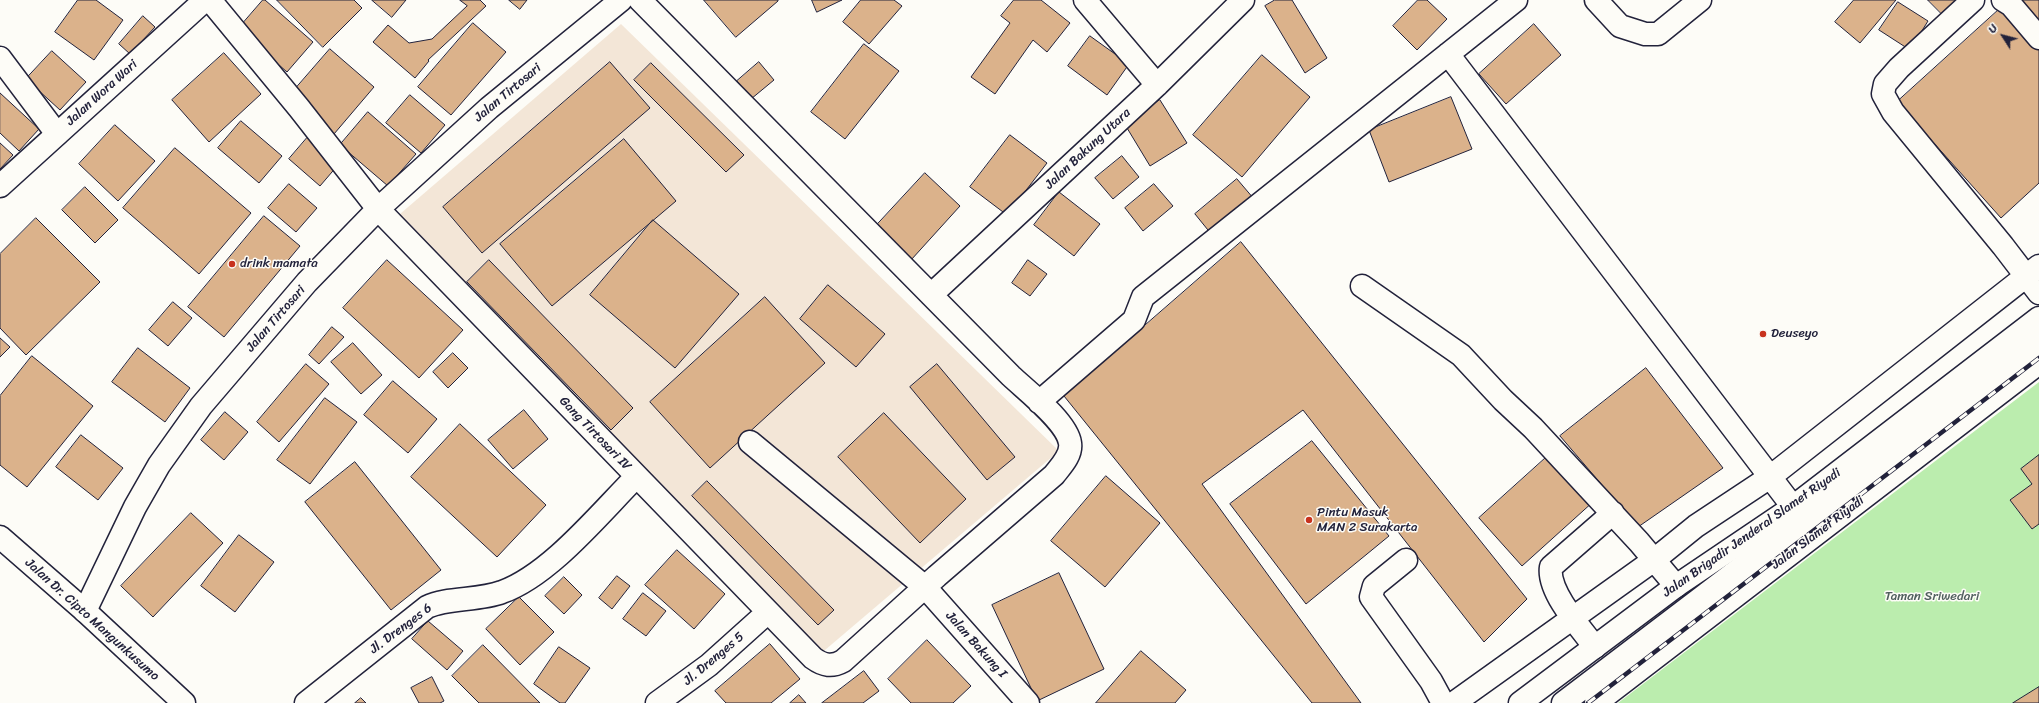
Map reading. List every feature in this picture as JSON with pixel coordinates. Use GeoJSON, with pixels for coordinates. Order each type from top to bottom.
{"type":"FeatureCollection","features":[{"type":"Feature","properties":{"kind":"street","name":"Jalan Wora Wari"},"geometry":{"type":"LineString","coordinates":[[0,186],[205,0]]}},
{"type":"Feature","properties":{"kind":"street","name":"Gang Tirtosari IV"},"geometry":{"type":"LineString","coordinates":[[210,0],[299,108],[378,209],[636,477],[820,664],[835,665],[843,661],[925,587]]}},
{"type":"Feature","properties":{"kind":"street","name":"Jalan Tirtosari"},"geometry":{"type":"LineString","coordinates":[[86,611],[138,501],[159,465],[201,406],[302,288],[378,209],[505,94],[621,0]]}},
{"type":"Feature","properties":{"kind":"street"},"geometry":{"type":"LineString","coordinates":[[640,0],[931,295],[1061,423],[1070,443],[1068,457],[1054,475],[925,587]]}},
{"type":"Feature","properties":{"kind":"street"},"geometry":{"type":"LineString","coordinates":[[1085,0],[1157,84]]}},
{"type":"Feature","properties":{"kind":"street","name":"Jalan Bakung Utara"},"geometry":{"type":"LineString","coordinates":[[931,295],[1157,84],[1244,0]]}},
{"type":"Feature","properties":{"kind":"street"},"geometry":{"type":"LineString","coordinates":[[1039,402],[1134,320],[1143,297],[1516,0]]}},
{"type":"Feature","properties":{"kind":"street"},"geometry":{"type":"LineString","coordinates":[[1596,0],[1620,26],[1645,34],[1658,34],[1700,0]]}},
{"type":"Feature","properties":{"kind":"street"},"geometry":{"type":"LineString","coordinates":[[1974,0],[1899,68],[1885,84],[1882,94],[1893,112],[2032,271],[2039,293]]}},
{"type":"Feature","properties":{"kind":"street"},"geometry":{"type":"LineString","coordinates":[[2003,0],[2012,5],[2039,38]]}},
{"type":"Feature","properties":{"kind":"street"},"geometry":{"type":"LineString","coordinates":[[1448,54],[1793,507]]}},
{"type":"Feature","properties":{"kind":"street"},"geometry":{"type":"LineString","coordinates":[[0,58],[57,134]]}},
{"type":"Feature","properties":{"kind":"street"},"geometry":{"type":"LineString","coordinates":[[1454,703],[1654,560],[1696,526],[1770,477],[2032,271]]}},
{"type":"Feature","properties":{"kind":"street"},"geometry":{"type":"LineString","coordinates":[[1362,286],[1461,355],[1503,400],[1533,428],[1676,586]]}},
{"type":"Feature","properties":{"kind":"street","name":"Jalan Brigadir Jenderal Slamet Riyadi"},"geometry":{"type":"LineString","coordinates":[[1520,703],[1676,586],[1793,507],[2039,318]]}},
{"type":"Feature","properties":{"kind":"street"},"geometry":{"type":"LineString","coordinates":[[1563,703],[2039,341]]}},
{"type":"Feature","properties":{"kind":"street","name":"Jalan Slamet Riyadi"},"geometry":{"type":"LineString","coordinates":[[1596,703],[2039,363]]}},
{"type":"Feature","properties":{"kind":"street","name":"Jalan Bakung I"},"geometry":{"type":"LineString","coordinates":[[750,442],[925,587],[1028,703]]}},
{"type":"Feature","properties":{"kind":"street","name":"Jl. Drenges 6"},"geometry":{"type":"LineString","coordinates":[[306,703],[427,607],[437,603],[468,600],[501,593],[528,579],[562,552],[636,477]]}},
{"type":"Feature","properties":{"kind":"street"},"geometry":{"type":"LineString","coordinates":[[1595,647],[1573,618],[1551,580],[1551,567],[1612,514]]}},
{"type":"Feature","properties":{"kind":"street","name":"Jalan Dr. Cipto Mangunkusumo"},"geometry":{"type":"LineString","coordinates":[[0,537],[86,611],[184,703]]}},
{"type":"Feature","properties":{"kind":"street"},"geometry":{"type":"LineString","coordinates":[[1406,560],[1374,586],[1370,597],[1431,681],[1443,703]]}},
{"type":"Feature","properties":{"kind":"street","name":"Jl. Drenges 5"},"geometry":{"type":"LineString","coordinates":[[657,703],[709,665],[768,612]]}},
{"type":"Feature","properties":{"kind":"shaded area"},"geometry":{"type":"Polygon","coordinates":[[[621,24],[1059,451],[818,656],[393,220],[621,24]]]}},
{"type":"Feature","properties":{"kind":"green space","name":"Taman Sriwedari"},"geometry":{"type":"Polygon","coordinates":[[[2039,382],[2039,703],[1618,703],[2039,382]]]}},
{"type":"Feature","properties":{"kind":"building"},"geometry":{"type":"Polygon","coordinates":[[[78,0],[96,0],[123,20],[94,60],[55,32],[78,0]]]}},
{"type":"Feature","properties":{"kind":"building"},"geometry":{"type":"Polygon","coordinates":[[[263,0],[265,0],[313,42],[287,72],[238,29],[263,0]]]}},
{"type":"Feature","properties":{"kind":"building"},"geometry":{"type":"Polygon","coordinates":[[[277,0],[354,0],[362,8],[323,47],[277,0]]]}},
{"type":"Feature","properties":{"kind":"building"},"geometry":{"type":"Polygon","coordinates":[[[372,0],[406,0],[392,17],[372,0]]]}},
{"type":"Feature","properties":{"kind":"building"},"geometry":{"type":"Polygon","coordinates":[[[460,0],[480,0],[486,6],[428,60],[429,61],[415,78],[373,42],[388,25],[409,43],[432,39],[467,6],[460,0]]]}},
{"type":"Feature","properties":{"kind":"building"},"geometry":{"type":"Polygon","coordinates":[[[509,0],[527,0],[520,9],[509,0]]]}},
{"type":"Feature","properties":{"kind":"building"},"geometry":{"type":"Polygon","coordinates":[[[704,0],[778,0],[778,1],[736,37],[704,0]]]}},
{"type":"Feature","properties":{"kind":"building"},"geometry":{"type":"Polygon","coordinates":[[[812,0],[842,0],[817,12],[812,0]]]}},
{"type":"Feature","properties":{"kind":"building"},"geometry":{"type":"Polygon","coordinates":[[[861,0],[894,0],[902,6],[869,44],[843,22],[861,0]]]}},
{"type":"Feature","properties":{"kind":"building"},"geometry":{"type":"Polygon","coordinates":[[[1014,0],[1041,0],[1070,23],[1047,52],[1033,40],[995,94],[971,77],[1010,23],[1001,16],[1014,0]]]}},
{"type":"Feature","properties":{"kind":"building"},"geometry":{"type":"Polygon","coordinates":[[[1275,0],[1292,0],[1327,58],[1305,73],[1265,6],[1275,0]]]}},
{"type":"Feature","properties":{"kind":"building"},"geometry":{"type":"Polygon","coordinates":[[[1418,0],[1427,0],[1447,19],[1417,50],[1393,26],[1418,0]]]}},
{"type":"Feature","properties":{"kind":"building"},"geometry":{"type":"Polygon","coordinates":[[[1854,0],[1896,0],[1860,43],[1835,22],[1854,0]]]}},
{"type":"Feature","properties":{"kind":"building"},"geometry":{"type":"Polygon","coordinates":[[[1928,0],[1964,0],[1946,18],[1928,0]]]}},
{"type":"Feature","properties":{"kind":"building"},"geometry":{"type":"Polygon","coordinates":[[[2021,0],[2039,0],[2039,21],[2021,0]]]}},
{"type":"Feature","properties":{"kind":"building"},"geometry":{"type":"Polygon","coordinates":[[[1898,2],[1928,21],[1910,50],[1879,30],[1898,2]]]}},
{"type":"Feature","properties":{"kind":"building"},"geometry":{"type":"Polygon","coordinates":[[[2004,5],[2039,44],[2039,183],[2001,218],[1897,102],[2004,5]]]}},
{"type":"Feature","properties":{"kind":"building"},"geometry":{"type":"Polygon","coordinates":[[[143,16],[155,27],[130,54],[119,44],[143,16]]]}},
{"type":"Feature","properties":{"kind":"building"},"geometry":{"type":"Polygon","coordinates":[[[473,23],[506,52],[451,115],[418,87],[473,23]]]}},
{"type":"Feature","properties":{"kind":"building"},"geometry":{"type":"Polygon","coordinates":[[[1534,24],[1561,55],[1506,104],[1479,74],[1534,24]]]}},
{"type":"Feature","properties":{"kind":"building"},"geometry":{"type":"Polygon","coordinates":[[[1090,36],[1129,64],[1107,95],[1068,66],[1090,36]]]}},
{"type":"Feature","properties":{"kind":"building"},"geometry":{"type":"Polygon","coordinates":[[[864,44],[899,71],[845,139],[811,112],[864,44]]]}},
{"type":"Feature","properties":{"kind":"building"},"geometry":{"type":"Polygon","coordinates":[[[330,49],[374,87],[334,134],[290,95],[330,49]]]}},
{"type":"Feature","properties":{"kind":"building"},"geometry":{"type":"Polygon","coordinates":[[[52,51],[86,82],[60,110],[26,79],[52,51]]]}},
{"type":"Feature","properties":{"kind":"building"},"geometry":{"type":"Polygon","coordinates":[[[224,53],[261,94],[209,142],[172,100],[224,53]]]}},
{"type":"Feature","properties":{"kind":"building"},"geometry":{"type":"Polygon","coordinates":[[[1262,55],[1310,97],[1242,177],[1193,135],[1262,55]]]}},
{"type":"Feature","properties":{"kind":"building"},"geometry":{"type":"Polygon","coordinates":[[[610,62],[650,108],[482,253],[443,207],[610,62]]]}},
{"type":"Feature","properties":{"kind":"building"},"geometry":{"type":"Polygon","coordinates":[[[759,62],[774,80],[751,99],[737,81],[759,62]]]}},
{"type":"Feature","properties":{"kind":"building"},"geometry":{"type":"Polygon","coordinates":[[[651,63],[744,155],[726,172],[634,80],[651,63]]]}},
{"type":"Feature","properties":{"kind":"building"},"geometry":{"type":"Polygon","coordinates":[[[0,93],[39,129],[19,151],[0,133],[0,93]]]}},
{"type":"Feature","properties":{"kind":"building"},"geometry":{"type":"Polygon","coordinates":[[[410,95],[445,125],[421,153],[386,123],[410,95]]]}},
{"type":"Feature","properties":{"kind":"building"},"geometry":{"type":"Polygon","coordinates":[[[1451,97],[1472,149],[1389,182],[1369,130],[1451,97]]]}},
{"type":"Feature","properties":{"kind":"building"},"geometry":{"type":"Polygon","coordinates":[[[1160,100],[1187,143],[1150,166],[1124,123],[1160,100]]]}},
{"type":"Feature","properties":{"kind":"building"},"geometry":{"type":"Polygon","coordinates":[[[368,112],[416,154],[388,186],[340,145],[368,112]]]}},
{"type":"Feature","properties":{"kind":"building"},"geometry":{"type":"Polygon","coordinates":[[[241,121],[282,156],[259,183],[218,148],[241,121]]]}},
{"type":"Feature","properties":{"kind":"building"},"geometry":{"type":"Polygon","coordinates":[[[115,125],[155,161],[118,201],[79,164],[115,125]]]}},
{"type":"Feature","properties":{"kind":"building"},"geometry":{"type":"Polygon","coordinates":[[[1010,135],[1047,163],[1007,215],[970,187],[1010,135]]]}},
{"type":"Feature","properties":{"kind":"building"},"geometry":{"type":"Polygon","coordinates":[[[307,138],[338,165],[320,186],[289,159],[307,138]]]}},
{"type":"Feature","properties":{"kind":"building"},"geometry":{"type":"Polygon","coordinates":[[[624,139],[676,201],[552,306],[500,244],[624,139]]]}},
{"type":"Feature","properties":{"kind":"building"},"geometry":{"type":"Polygon","coordinates":[[[0,143],[13,155],[0,169],[0,143]]]}},
{"type":"Feature","properties":{"kind":"building"},"geometry":{"type":"Polygon","coordinates":[[[175,148],[251,213],[199,274],[123,208],[175,148]]]}},
{"type":"Feature","properties":{"kind":"building"},"geometry":{"type":"Polygon","coordinates":[[[1122,156],[1139,177],[1113,199],[1095,178],[1122,156]]]}},
{"type":"Feature","properties":{"kind":"building"},"geometry":{"type":"Polygon","coordinates":[[[925,173],[960,206],[911,260],[875,227],[925,173]]]}},
{"type":"Feature","properties":{"kind":"building"},"geometry":{"type":"Polygon","coordinates":[[[1237,179],[1254,199],[1212,235],[1195,214],[1237,179]]]}},
{"type":"Feature","properties":{"kind":"building"},"geometry":{"type":"Polygon","coordinates":[[[289,184],[317,208],[296,232],[268,208],[289,184]]]}},
{"type":"Feature","properties":{"kind":"building"},"geometry":{"type":"Polygon","coordinates":[[[1154,184],[1173,206],[1143,231],[1125,208],[1154,184]]]}},
{"type":"Feature","properties":{"kind":"building"},"geometry":{"type":"Polygon","coordinates":[[[85,187],[118,220],[95,243],[62,210],[85,187]]]}},
{"type":"Feature","properties":{"kind":"building"},"geometry":{"type":"Polygon","coordinates":[[[1059,192],[1100,224],[1074,256],[1034,225],[1059,192]]]}},
{"type":"Feature","properties":{"kind":"building"},"geometry":{"type":"Polygon","coordinates":[[[264,216],[300,246],[224,337],[188,307],[264,216]]]}},
{"type":"Feature","properties":{"kind":"building"},"geometry":{"type":"Polygon","coordinates":[[[36,218],[100,282],[26,355],[0,328],[0,254],[36,218]]]}},
{"type":"Feature","properties":{"kind":"building"},"geometry":{"type":"Polygon","coordinates":[[[653,220],[739,294],[675,368],[590,295],[653,220]]]}},
{"type":"Feature","properties":{"kind":"building"},"geometry":{"type":"Polygon","coordinates":[[[1241,242],[1527,599],[1484,642],[1303,410],[1202,484],[1361,703],[1312,703],[1064,396],[1241,242]]]}},
{"type":"Feature","properties":{"kind":"building"},"geometry":{"type":"Polygon","coordinates":[[[387,260],[463,330],[419,378],[343,308],[387,260]]]}},
{"type":"Feature","properties":{"kind":"building"},"geometry":{"type":"Polygon","coordinates":[[[489,260],[633,408],[611,430],[467,282],[489,260]]]}},
{"type":"Feature","properties":{"kind":"building"},"geometry":{"type":"Polygon","coordinates":[[[1028,260],[1047,274],[1030,296],[1012,283],[1028,260]]]}},
{"type":"Feature","properties":{"kind":"building"},"geometry":{"type":"Polygon","coordinates":[[[828,285],[885,334],[856,367],[800,319],[828,285]]]}},
{"type":"Feature","properties":{"kind":"building"},"geometry":{"type":"Polygon","coordinates":[[[765,297],[825,363],[710,468],[650,402],[765,297]]]}},
{"type":"Feature","properties":{"kind":"building"},"geometry":{"type":"Polygon","coordinates":[[[173,302],[192,318],[168,346],[149,330],[173,302]]]}},
{"type":"Feature","properties":{"kind":"building"},"geometry":{"type":"Polygon","coordinates":[[[332,327],[344,337],[319,364],[309,355],[332,327]]]}},
{"type":"Feature","properties":{"kind":"building"},"geometry":{"type":"Polygon","coordinates":[[[0,338],[10,347],[0,357],[0,338]]]}},
{"type":"Feature","properties":{"kind":"building"},"geometry":{"type":"Polygon","coordinates":[[[353,343],[382,375],[361,394],[331,362],[353,343]]]}},
{"type":"Feature","properties":{"kind":"building"},"geometry":{"type":"Polygon","coordinates":[[[138,348],[190,388],[165,422],[112,382],[138,348]]]}},
{"type":"Feature","properties":{"kind":"building"},"geometry":{"type":"Polygon","coordinates":[[[453,353],[468,368],[448,388],[433,372],[453,353]]]}},
{"type":"Feature","properties":{"kind":"building"},"geometry":{"type":"Polygon","coordinates":[[[32,356],[93,406],[27,487],[0,465],[0,396],[32,356]]]}},
{"type":"Feature","properties":{"kind":"building"},"geometry":{"type":"Polygon","coordinates":[[[306,364],[329,384],[279,442],[257,422],[306,364]]]}},
{"type":"Feature","properties":{"kind":"building"},"geometry":{"type":"Polygon","coordinates":[[[937,364],[1015,457],[987,480],[910,387],[937,364]]]}},
{"type":"Feature","properties":{"kind":"building"},"geometry":{"type":"Polygon","coordinates":[[[1646,368],[1723,468],[1638,527],[1560,436],[1646,368]]]}},
{"type":"Feature","properties":{"kind":"building"},"geometry":{"type":"Polygon","coordinates":[[[393,381],[437,419],[408,453],[364,415],[393,381]]]}},
{"type":"Feature","properties":{"kind":"building"},"geometry":{"type":"Polygon","coordinates":[[[325,398],[357,422],[310,484],[277,460],[325,398]]]}},
{"type":"Feature","properties":{"kind":"building"},"geometry":{"type":"Polygon","coordinates":[[[524,410],[548,439],[513,469],[488,440],[524,410]]]}},
{"type":"Feature","properties":{"kind":"building"},"geometry":{"type":"Polygon","coordinates":[[[225,412],[248,432],[224,460],[201,440],[225,412]]]}},
{"type":"Feature","properties":{"kind":"building"},"geometry":{"type":"Polygon","coordinates":[[[884,413],[966,499],[920,543],[838,457],[884,413]]]}},
{"type":"Feature","properties":{"kind":"building"},"geometry":{"type":"Polygon","coordinates":[[[460,424],[546,505],[497,557],[411,477],[460,424]]]}},
{"type":"Feature","properties":{"kind":"building"},"geometry":{"type":"Polygon","coordinates":[[[81,435],[123,468],[98,500],[56,467],[81,435]]]}},
{"type":"Feature","properties":{"kind":"building","name":"Pintu Masuk MAN 2 Surakarta"},"geometry":{"type":"Polygon","coordinates":[[[1312,441],[1389,536],[1306,604],[1230,504],[1312,441]]]}},
{"type":"Feature","properties":{"kind":"building"},"geometry":{"type":"Polygon","coordinates":[[[1550,454],[1594,501],[1522,566],[1479,518],[1550,454]]]}},
{"type":"Feature","properties":{"kind":"building"},"geometry":{"type":"Polygon","coordinates":[[[2039,455],[2039,524],[2032,529],[2010,500],[2032,484],[2021,469],[2039,455]]]}},
{"type":"Feature","properties":{"kind":"building"},"geometry":{"type":"Polygon","coordinates":[[[355,462],[441,570],[391,610],[305,502],[355,462]]]}},
{"type":"Feature","properties":{"kind":"building"},"geometry":{"type":"Polygon","coordinates":[[[1106,476],[1160,523],[1105,587],[1051,541],[1106,476]]]}},
{"type":"Feature","properties":{"kind":"building"},"geometry":{"type":"Polygon","coordinates":[[[707,481],[834,610],[818,625],[692,496],[707,481]]]}},
{"type":"Feature","properties":{"kind":"building"},"geometry":{"type":"Polygon","coordinates":[[[191,513],[223,543],[153,617],[121,586],[191,513]]]}},
{"type":"Feature","properties":{"kind":"building"},"geometry":{"type":"Polygon","coordinates":[[[239,535],[274,562],[235,612],[201,586],[239,535]]]}},
{"type":"Feature","properties":{"kind":"building"},"geometry":{"type":"Polygon","coordinates":[[[677,550],[725,594],[694,629],[645,585],[677,550]]]}},
{"type":"Feature","properties":{"kind":"building"},"geometry":{"type":"Polygon","coordinates":[[[1059,573],[1104,669],[1037,701],[992,605],[1059,573]]]}},
{"type":"Feature","properties":{"kind":"building"},"geometry":{"type":"Polygon","coordinates":[[[617,576],[630,586],[612,609],[599,598],[617,576]]]}},
{"type":"Feature","properties":{"kind":"building"},"geometry":{"type":"Polygon","coordinates":[[[564,577],[582,595],[564,614],[545,596],[564,577]]]}},
{"type":"Feature","properties":{"kind":"building"},"geometry":{"type":"Polygon","coordinates":[[[643,593],[666,611],[646,636],[623,619],[643,593]]]}},
{"type":"Feature","properties":{"kind":"building"},"geometry":{"type":"Polygon","coordinates":[[[519,597],[554,632],[520,665],[486,629],[519,597]]]}},
{"type":"Feature","properties":{"kind":"building"},"geometry":{"type":"Polygon","coordinates":[[[428,621],[463,651],[447,670],[412,639],[428,621]]]}},
{"type":"Feature","properties":{"kind":"building"},"geometry":{"type":"Polygon","coordinates":[[[927,640],[971,686],[953,703],[911,703],[888,679],[927,640]]]}},
{"type":"Feature","properties":{"kind":"building"},"geometry":{"type":"Polygon","coordinates":[[[770,644],[800,679],[771,703],[726,703],[715,691],[770,644]]]}},
{"type":"Feature","properties":{"kind":"building"},"geometry":{"type":"Polygon","coordinates":[[[483,645],[540,703],[479,703],[452,676],[483,645]]]}},
{"type":"Feature","properties":{"kind":"building"},"geometry":{"type":"Polygon","coordinates":[[[559,647],[590,668],[565,703],[560,703],[534,684],[559,647]]]}},
{"type":"Feature","properties":{"kind":"building"},"geometry":{"type":"Polygon","coordinates":[[[1141,651],[1186,690],[1175,703],[1096,703],[1141,651]]]}},
{"type":"Feature","properties":{"kind":"building"},"geometry":{"type":"Polygon","coordinates":[[[864,671],[879,691],[863,703],[822,703],[864,671]]]}},
{"type":"Feature","properties":{"kind":"building"},"geometry":{"type":"Polygon","coordinates":[[[432,677],[444,701],[440,703],[419,703],[411,688],[432,677]]]}},
{"type":"Feature","properties":{"kind":"building"},"geometry":{"type":"Polygon","coordinates":[[[2039,687],[2039,703],[2013,703],[2039,687]]]}},
{"type":"Feature","properties":{"kind":"building"},"geometry":{"type":"Polygon","coordinates":[[[799,695],[806,703],[790,703],[799,695]]]}},
{"type":"Feature","properties":{"kind":"building"},"geometry":{"type":"Polygon","coordinates":[[[361,698],[366,703],[355,703],[361,698]]]}},
{"type":"Feature","properties":{"kind":"railway"},"geometry":{"type":"LineString","coordinates":[[1588,703],[2039,358]]}},
{"type":"Feature","properties":{"kind":"place","name":"drink mamata"},"geometry":{"type":"Point","coordinates":[232,264]}},
{"type":"Feature","properties":{"kind":"place","name":"Deuseyo"},"geometry":{"type":"Point","coordinates":[1763,334]}},
{"type":"Feature","properties":{"kind":"place","name":"Pintu Masuk MAN 2 Surakarta"},"geometry":{"type":"Point","coordinates":[1309,520]}}]}
